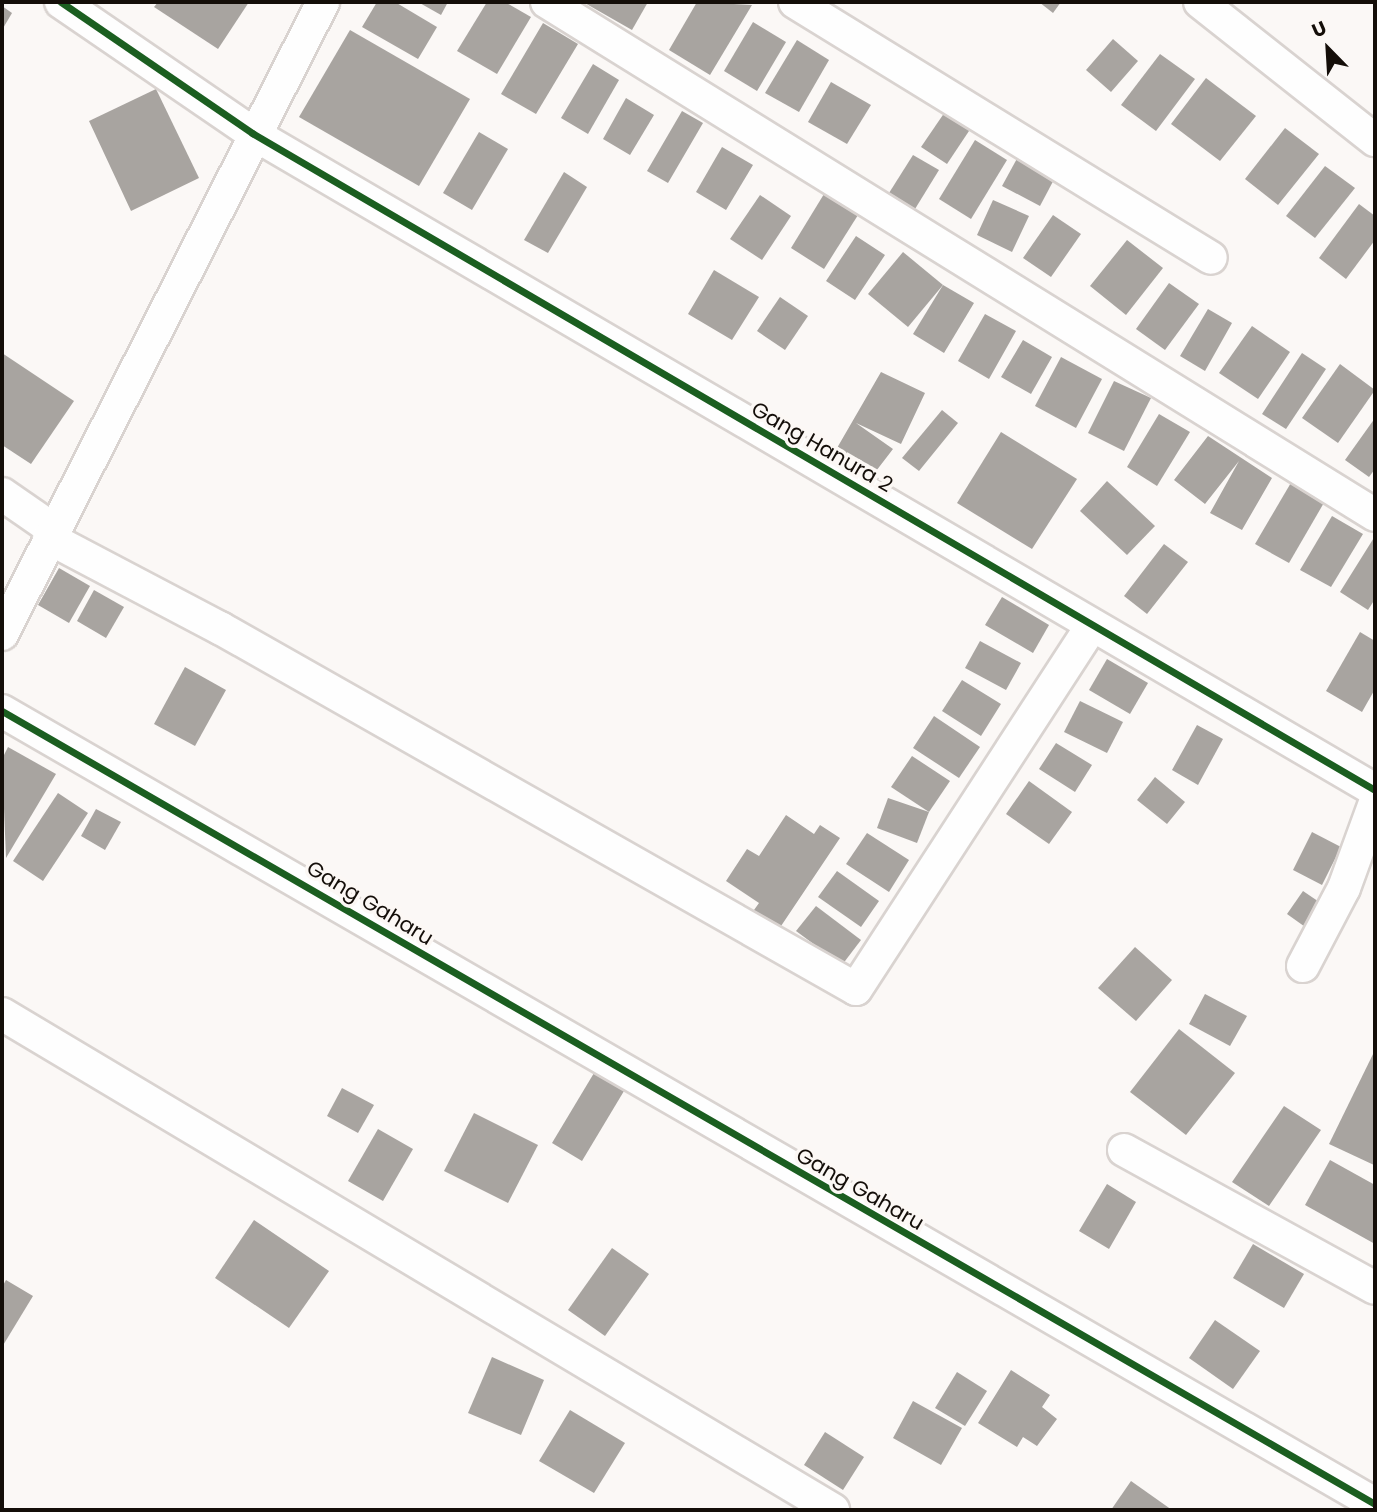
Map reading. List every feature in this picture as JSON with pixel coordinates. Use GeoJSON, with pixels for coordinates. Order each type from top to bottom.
{"type":"FeatureCollection","features":[{"type":"Feature","properties":{"kind":"street","name":"Gang Hanura 2"},"geometry":{"type":"LineString","coordinates":[[61,2],[252,133],[1375,790]]}},
{"type":"Feature","properties":{"kind":"street"},"geometry":{"type":"LineString","coordinates":[[2,634],[252,133],[323,2]]}},
{"type":"Feature","properties":{"kind":"street"},"geometry":{"type":"LineString","coordinates":[[547,2],[1375,515]]}},
{"type":"Feature","properties":{"kind":"street"},"geometry":{"type":"LineString","coordinates":[[794,2],[1211,258]]}},
{"type":"Feature","properties":{"kind":"street"},"geometry":{"type":"LineString","coordinates":[[1200,2],[1375,140]]}},
{"type":"Feature","properties":{"kind":"street"},"geometry":{"type":"LineString","coordinates":[[2,494],[52,534],[856,989],[1092,625]]}},
{"type":"Feature","properties":{"kind":"street","name":"Gang Gaharu"},"geometry":{"type":"LineString","coordinates":[[2,711],[1375,1504]]}},
{"type":"Feature","properties":{"kind":"street"},"geometry":{"type":"LineString","coordinates":[[1303,966],[1345,888],[1375,803]]}},
{"type":"Feature","properties":{"kind":"street"},"geometry":{"type":"LineString","coordinates":[[2,1014],[833,1510]]}},
{"type":"Feature","properties":{"kind":"street"},"geometry":{"type":"LineString","coordinates":[[1124,1150],[1375,1287]]}},
{"type":"Feature","properties":{"kind":"building"},"geometry":{"type":"Polygon","coordinates":[[[158,2],[249,2],[218,49],[154,7],[158,2]]]}},
{"type":"Feature","properties":{"kind":"building"},"geometry":{"type":"Polygon","coordinates":[[[377,2],[395,2],[437,27],[418,59],[362,27],[377,2]]]}},
{"type":"Feature","properties":{"kind":"building"},"geometry":{"type":"Polygon","coordinates":[[[418,2],[448,2],[441,15],[418,2]]]}},
{"type":"Feature","properties":{"kind":"building"},"geometry":{"type":"Polygon","coordinates":[[[487,2],[505,2],[531,17],[497,74],[457,51],[487,2]]]}},
{"type":"Feature","properties":{"kind":"building"},"geometry":{"type":"Polygon","coordinates":[[[583,2],[648,2],[632,30],[583,2]]]}},
{"type":"Feature","properties":{"kind":"building"},"geometry":{"type":"Polygon","coordinates":[[[697,2],[752,5],[710,75],[669,50],[697,2]]]}},
{"type":"Feature","properties":{"kind":"building"},"geometry":{"type":"Polygon","coordinates":[[[1039,2],[1061,2],[1053,13],[1039,2]]]}},
{"type":"Feature","properties":{"kind":"building"},"geometry":{"type":"Polygon","coordinates":[[[2,6],[12,13],[2,30],[2,6]]]}},
{"type":"Feature","properties":{"kind":"building"},"geometry":{"type":"Polygon","coordinates":[[[753,22],[786,42],[757,91],[724,71],[753,22]]]}},
{"type":"Feature","properties":{"kind":"building"},"geometry":{"type":"Polygon","coordinates":[[[543,23],[578,44],[536,114],[501,94],[543,23]]]}},
{"type":"Feature","properties":{"kind":"building"},"geometry":{"type":"Polygon","coordinates":[[[350,30],[470,99],[419,186],[299,117],[350,30]]]}},
{"type":"Feature","properties":{"kind":"building"},"geometry":{"type":"Polygon","coordinates":[[[1113,39],[1138,61],[1111,92],[1086,70],[1113,39]]]}},
{"type":"Feature","properties":{"kind":"building"},"geometry":{"type":"Polygon","coordinates":[[[797,40],[829,60],[799,112],[765,93],[797,40]]]}},
{"type":"Feature","properties":{"kind":"building"},"geometry":{"type":"Polygon","coordinates":[[[1160,54],[1195,79],[1156,131],[1121,105],[1160,54]]]}},
{"type":"Feature","properties":{"kind":"building"},"geometry":{"type":"Polygon","coordinates":[[[593,64],[619,80],[588,134],[561,118],[593,64]]]}},
{"type":"Feature","properties":{"kind":"building"},"geometry":{"type":"Polygon","coordinates":[[[1206,78],[1256,116],[1220,161],[1171,124],[1206,78]]]}},
{"type":"Feature","properties":{"kind":"building"},"geometry":{"type":"Polygon","coordinates":[[[831,82],[871,105],[847,144],[808,122],[831,82]]]}},
{"type":"Feature","properties":{"kind":"building"},"geometry":{"type":"Polygon","coordinates":[[[156,89],[199,178],[131,211],[89,121],[156,89]]]}},
{"type":"Feature","properties":{"kind":"building"},"geometry":{"type":"Polygon","coordinates":[[[626,98],[654,115],[630,155],[603,139],[626,98]]]}},
{"type":"Feature","properties":{"kind":"building"},"geometry":{"type":"Polygon","coordinates":[[[949,106],[975,122],[947,164],[921,147],[949,106]]]}},
{"type":"Feature","properties":{"kind":"building"},"geometry":{"type":"Polygon","coordinates":[[[682,111],[703,123],[668,183],[647,171],[682,111]]]}},
{"type":"Feature","properties":{"kind":"building"},"geometry":{"type":"Polygon","coordinates":[[[1285,128],[1319,154],[1278,205],[1245,179],[1285,128]]]}},
{"type":"Feature","properties":{"kind":"building"},"geometry":{"type":"Polygon","coordinates":[[[479,132],[508,149],[472,210],[443,193],[479,132]]]}},
{"type":"Feature","properties":{"kind":"building"},"geometry":{"type":"Polygon","coordinates":[[[975,140],[1007,160],[971,219],[939,199],[975,140]]]}},
{"type":"Feature","properties":{"kind":"building"},"geometry":{"type":"Polygon","coordinates":[[[722,147],[753,165],[726,210],[696,192],[722,147]]]}},
{"type":"Feature","properties":{"kind":"building"},"geometry":{"type":"Polygon","coordinates":[[[1020,153],[1058,172],[1040,206],[1002,186],[1020,153]]]}},
{"type":"Feature","properties":{"kind":"building"},"geometry":{"type":"Polygon","coordinates":[[[913,155],[939,170],[915,209],[889,193],[913,155]]]}},
{"type":"Feature","properties":{"kind":"building"},"geometry":{"type":"Polygon","coordinates":[[[1325,166],[1355,188],[1315,238],[1286,216],[1325,166]]]}},
{"type":"Feature","properties":{"kind":"building"},"geometry":{"type":"Polygon","coordinates":[[[564,172],[587,187],[548,253],[524,240],[564,172]]]}},
{"type":"Feature","properties":{"kind":"building"},"geometry":{"type":"Polygon","coordinates":[[[824,194],[858,215],[824,269],[791,248],[824,194]]]}},
{"type":"Feature","properties":{"kind":"building"},"geometry":{"type":"Polygon","coordinates":[[[760,195],[791,216],[762,260],[730,239],[760,195]]]}},
{"type":"Feature","properties":{"kind":"building"},"geometry":{"type":"Polygon","coordinates":[[[993,200],[1029,216],[1012,252],[977,235],[993,200]]]}},
{"type":"Feature","properties":{"kind":"building"},"geometry":{"type":"Polygon","coordinates":[[[1359,204],[1375,216],[1375,240],[1346,279],[1319,258],[1359,204]]]}},
{"type":"Feature","properties":{"kind":"building"},"geometry":{"type":"Polygon","coordinates":[[[1053,215],[1081,234],[1051,277],[1023,258],[1053,215]]]}},
{"type":"Feature","properties":{"kind":"building"},"geometry":{"type":"Polygon","coordinates":[[[856,236],[885,255],[855,300],[826,281],[856,236]]]}},
{"type":"Feature","properties":{"kind":"building"},"geometry":{"type":"Polygon","coordinates":[[[1127,240],[1163,268],[1126,315],[1090,286],[1127,240]]]}},
{"type":"Feature","properties":{"kind":"building"},"geometry":{"type":"Polygon","coordinates":[[[903,252],[943,285],[908,327],[868,294],[903,252]]]}},
{"type":"Feature","properties":{"kind":"building"},"geometry":{"type":"Polygon","coordinates":[[[714,270],[759,297],[732,340],[688,314],[714,270]]]}},
{"type":"Feature","properties":{"kind":"building"},"geometry":{"type":"Polygon","coordinates":[[[1169,283],[1199,304],[1165,350],[1136,329],[1169,283]]]}},
{"type":"Feature","properties":{"kind":"building"},"geometry":{"type":"Polygon","coordinates":[[[943,285],[974,303],[944,353],[913,334],[943,285]]]}},
{"type":"Feature","properties":{"kind":"building"},"geometry":{"type":"Polygon","coordinates":[[[780,297],[808,316],[785,350],[757,331],[780,297]]]}},
{"type":"Feature","properties":{"kind":"building"},"geometry":{"type":"Polygon","coordinates":[[[1208,309],[1232,323],[1205,371],[1180,356],[1208,309]]]}},
{"type":"Feature","properties":{"kind":"building"},"geometry":{"type":"Polygon","coordinates":[[[985,314],[1016,331],[989,379],[958,361],[985,314]]]}},
{"type":"Feature","properties":{"kind":"building"},"geometry":{"type":"Polygon","coordinates":[[[1252,326],[1290,352],[1258,399],[1219,373],[1252,326]]]}},
{"type":"Feature","properties":{"kind":"building"},"geometry":{"type":"Polygon","coordinates":[[[1023,340],[1052,357],[1031,394],[1001,377],[1023,340]]]}},
{"type":"Feature","properties":{"kind":"building"},"geometry":{"type":"Polygon","coordinates":[[[2,353],[74,401],[31,464],[2,445],[2,353]]]}},
{"type":"Feature","properties":{"kind":"building"},"geometry":{"type":"Polygon","coordinates":[[[1302,353],[1326,369],[1286,429],[1262,414],[1302,353]]]}},
{"type":"Feature","properties":{"kind":"building"},"geometry":{"type":"Polygon","coordinates":[[[1061,357],[1102,379],[1076,428],[1035,406],[1061,357]]]}},
{"type":"Feature","properties":{"kind":"building"},"geometry":{"type":"Polygon","coordinates":[[[1340,364],[1375,390],[1338,443],[1302,418],[1340,364]]]}},
{"type":"Feature","properties":{"kind":"building"},"geometry":{"type":"Polygon","coordinates":[[[881,372],[925,393],[901,444],[856,423],[893,449],[873,475],[837,448],[881,372]]]}},
{"type":"Feature","properties":{"kind":"building"},"geometry":{"type":"Polygon","coordinates":[[[1114,381],[1151,398],[1124,451],[1088,433],[1114,381]]]}},
{"type":"Feature","properties":{"kind":"building"},"geometry":{"type":"Polygon","coordinates":[[[942,410],[958,423],[919,471],[902,458],[942,410]]]}},
{"type":"Feature","properties":{"kind":"building"},"geometry":{"type":"Polygon","coordinates":[[[1159,414],[1190,432],[1157,486],[1127,467],[1159,414]]]}},
{"type":"Feature","properties":{"kind":"building"},"geometry":{"type":"Polygon","coordinates":[[[1375,418],[1375,469],[1369,477],[1345,460],[1375,418]]]}},
{"type":"Feature","properties":{"kind":"building"},"geometry":{"type":"Polygon","coordinates":[[[1001,432],[1077,479],[1032,549],[957,503],[1001,432]]]}},
{"type":"Feature","properties":{"kind":"building"},"geometry":{"type":"Polygon","coordinates":[[[1208,436],[1272,478],[1242,530],[1210,513],[1239,461],[1205,504],[1174,480],[1208,436]]]}},
{"type":"Feature","properties":{"kind":"building"},"geometry":{"type":"Polygon","coordinates":[[[1107,481],[1155,526],[1127,555],[1080,511],[1107,481]]]}},
{"type":"Feature","properties":{"kind":"building"},"geometry":{"type":"Polygon","coordinates":[[[1292,481],[1325,501],[1289,563],[1255,544],[1292,481]]]}},
{"type":"Feature","properties":{"kind":"building"},"geometry":{"type":"Polygon","coordinates":[[[1332,516],[1363,534],[1331,587],[1300,570],[1332,516]]]}},
{"type":"Feature","properties":{"kind":"building"},"geometry":{"type":"Polygon","coordinates":[[[1375,536],[1375,599],[1368,610],[1340,592],[1375,536]]]}},
{"type":"Feature","properties":{"kind":"building"},"geometry":{"type":"Polygon","coordinates":[[[1164,544],[1188,562],[1147,614],[1124,596],[1164,544]]]}},
{"type":"Feature","properties":{"kind":"building"},"geometry":{"type":"Polygon","coordinates":[[[59,568],[90,586],[69,623],[38,605],[59,568]]]}},
{"type":"Feature","properties":{"kind":"building"},"geometry":{"type":"Polygon","coordinates":[[[94,590],[124,607],[106,638],[77,621],[94,590]]]}},
{"type":"Feature","properties":{"kind":"building"},"geometry":{"type":"Polygon","coordinates":[[[1002,597],[1049,625],[1033,653],[985,625],[1002,597]]]}},
{"type":"Feature","properties":{"kind":"building"},"geometry":{"type":"Polygon","coordinates":[[[1360,632],[1375,641],[1375,689],[1362,712],[1326,691],[1360,632]]]}},
{"type":"Feature","properties":{"kind":"building"},"geometry":{"type":"Polygon","coordinates":[[[980,641],[1021,663],[1006,690],[965,668],[980,641]]]}},
{"type":"Feature","properties":{"kind":"building"},"geometry":{"type":"Polygon","coordinates":[[[1107,659],[1148,683],[1130,714],[1089,690],[1107,659]]]}},
{"type":"Feature","properties":{"kind":"building"},"geometry":{"type":"Polygon","coordinates":[[[185,667],[226,690],[195,746],[154,724],[185,667]]]}},
{"type":"Feature","properties":{"kind":"building"},"geometry":{"type":"Polygon","coordinates":[[[962,680],[1001,704],[981,736],[942,711],[962,680]]]}},
{"type":"Feature","properties":{"kind":"building"},"geometry":{"type":"Polygon","coordinates":[[[1080,701],[1123,722],[1107,753],[1064,732],[1080,701]]]}},
{"type":"Feature","properties":{"kind":"building"},"geometry":{"type":"Polygon","coordinates":[[[934,716],[980,747],[959,778],[913,748],[934,716]]]}},
{"type":"Feature","properties":{"kind":"building"},"geometry":{"type":"Polygon","coordinates":[[[1197,725],[1223,739],[1198,785],[1172,770],[1197,725]]]}},
{"type":"Feature","properties":{"kind":"building"},"geometry":{"type":"Polygon","coordinates":[[[1056,743],[1092,765],[1075,792],[1039,769],[1056,743]]]}},
{"type":"Feature","properties":{"kind":"building"},"geometry":{"type":"Polygon","coordinates":[[[8,747],[56,774],[6,858],[2,759],[8,747]]]}},
{"type":"Feature","properties":{"kind":"building"},"geometry":{"type":"Polygon","coordinates":[[[912,756],[950,781],[929,812],[891,787],[912,756]]]}},
{"type":"Feature","properties":{"kind":"building"},"geometry":{"type":"Polygon","coordinates":[[[1155,777],[1185,802],[1167,824],[1137,800],[1155,777]]]}},
{"type":"Feature","properties":{"kind":"building"},"geometry":{"type":"Polygon","coordinates":[[[1029,781],[1072,812],[1049,844],[1006,814],[1029,781]]]}},
{"type":"Feature","properties":{"kind":"building"},"geometry":{"type":"Polygon","coordinates":[[[58,793],[88,813],[43,881],[13,861],[58,793]]]}},
{"type":"Feature","properties":{"kind":"building"},"geometry":{"type":"Polygon","coordinates":[[[888,798],[929,812],[917,843],[877,828],[888,798]]]}},
{"type":"Feature","properties":{"kind":"building"},"geometry":{"type":"Polygon","coordinates":[[[96,809],[121,822],[105,850],[81,836],[96,809]]]}},
{"type":"Feature","properties":{"kind":"building"},"geometry":{"type":"Polygon","coordinates":[[[786,815],[814,834],[820,825],[840,838],[775,935],[749,917],[759,903],[726,881],[747,849],[759,856],[786,815]]]}},
{"type":"Feature","properties":{"kind":"building"},"geometry":{"type":"Polygon","coordinates":[[[1312,832],[1341,847],[1322,885],[1293,870],[1312,832]]]}},
{"type":"Feature","properties":{"kind":"building"},"geometry":{"type":"Polygon","coordinates":[[[867,833],[909,860],[889,892],[846,864],[867,833]]]}},
{"type":"Feature","properties":{"kind":"building"},"geometry":{"type":"Polygon","coordinates":[[[837,871],[879,901],[861,927],[818,897],[837,871]]]}},
{"type":"Feature","properties":{"kind":"building"},"geometry":{"type":"Polygon","coordinates":[[[1303,891],[1331,910],[1315,934],[1287,914],[1303,891]]]}},
{"type":"Feature","properties":{"kind":"building"},"geometry":{"type":"Polygon","coordinates":[[[816,906],[861,940],[842,965],[796,931],[816,906]]]}},
{"type":"Feature","properties":{"kind":"building"},"geometry":{"type":"Polygon","coordinates":[[[1135,947],[1172,980],[1136,1021],[1098,988],[1135,947]]]}},
{"type":"Feature","properties":{"kind":"building"},"geometry":{"type":"Polygon","coordinates":[[[1205,994],[1247,1016],[1230,1046],[1189,1024],[1205,994]]]}},
{"type":"Feature","properties":{"kind":"building"},"geometry":{"type":"Polygon","coordinates":[[[1179,1029],[1235,1073],[1186,1135],[1130,1092],[1179,1029]]]}},
{"type":"Feature","properties":{"kind":"building"},"geometry":{"type":"Polygon","coordinates":[[[1375,1050],[1375,1162],[1374,1165],[1329,1144],[1375,1050]]]}},
{"type":"Feature","properties":{"kind":"building"},"geometry":{"type":"Polygon","coordinates":[[[597,1068],[627,1086],[582,1161],[552,1143],[597,1068]]]}},
{"type":"Feature","properties":{"kind":"building"},"geometry":{"type":"Polygon","coordinates":[[[342,1088],[374,1105],[358,1133],[327,1116],[342,1088]]]}},
{"type":"Feature","properties":{"kind":"building"},"geometry":{"type":"Polygon","coordinates":[[[1284,1106],[1321,1130],[1269,1206],[1232,1182],[1284,1106]]]}},
{"type":"Feature","properties":{"kind":"building"},"geometry":{"type":"Polygon","coordinates":[[[474,1113],[538,1145],[508,1203],[444,1171],[474,1113]]]}},
{"type":"Feature","properties":{"kind":"building"},"geometry":{"type":"Polygon","coordinates":[[[378,1129],[413,1149],[383,1201],[348,1181],[378,1129]]]}},
{"type":"Feature","properties":{"kind":"building"},"geometry":{"type":"Polygon","coordinates":[[[1330,1160],[1375,1185],[1375,1244],[1305,1205],[1330,1160]]]}},
{"type":"Feature","properties":{"kind":"building"},"geometry":{"type":"Polygon","coordinates":[[[1107,1184],[1136,1202],[1109,1249],[1079,1231],[1107,1184]]]}},
{"type":"Feature","properties":{"kind":"building"},"geometry":{"type":"Polygon","coordinates":[[[254,1220],[329,1271],[289,1328],[215,1278],[254,1220]]]}},
{"type":"Feature","properties":{"kind":"building"},"geometry":{"type":"Polygon","coordinates":[[[1253,1244],[1304,1274],[1284,1308],[1233,1278],[1253,1244]]]}},
{"type":"Feature","properties":{"kind":"building"},"geometry":{"type":"Polygon","coordinates":[[[612,1248],[649,1274],[605,1336],[568,1310],[612,1248]]]}},
{"type":"Feature","properties":{"kind":"building"},"geometry":{"type":"Polygon","coordinates":[[[6,1280],[33,1296],[2,1347],[2,1287],[6,1280]]]}},
{"type":"Feature","properties":{"kind":"building"},"geometry":{"type":"Polygon","coordinates":[[[1215,1320],[1260,1351],[1233,1389],[1189,1358],[1215,1320]]]}},
{"type":"Feature","properties":{"kind":"building"},"geometry":{"type":"Polygon","coordinates":[[[492,1357],[544,1380],[521,1435],[468,1413],[492,1357]]]}},
{"type":"Feature","properties":{"kind":"building"},"geometry":{"type":"Polygon","coordinates":[[[1011,1370],[1050,1395],[1042,1407],[1057,1419],[1037,1446],[1023,1437],[1017,1447],[978,1423],[1011,1370]]]}},
{"type":"Feature","properties":{"kind":"building"},"geometry":{"type":"Polygon","coordinates":[[[957,1372],[987,1391],[965,1426],[935,1408],[957,1372]]]}},
{"type":"Feature","properties":{"kind":"building"},"geometry":{"type":"Polygon","coordinates":[[[913,1401],[962,1428],[941,1465],[893,1438],[913,1401]]]}},
{"type":"Feature","properties":{"kind":"building"},"geometry":{"type":"Polygon","coordinates":[[[570,1410],[625,1443],[594,1493],[539,1461],[570,1410]]]}},
{"type":"Feature","properties":{"kind":"building"},"geometry":{"type":"Polygon","coordinates":[[[825,1432],[864,1457],[843,1490],[804,1465],[825,1432]]]}},
{"type":"Feature","properties":{"kind":"building"},"geometry":{"type":"Polygon","coordinates":[[[1131,1481],[1172,1510],[1111,1510],[1131,1481]]]}},
{"type":"Feature","properties":{"kind":"cycle path"},"geometry":{"type":"LineString","coordinates":[[61,2],[252,133],[1375,790]]}},
{"type":"Feature","properties":{"kind":"cycle path"},"geometry":{"type":"LineString","coordinates":[[2,711],[1375,1504]]}}]}
